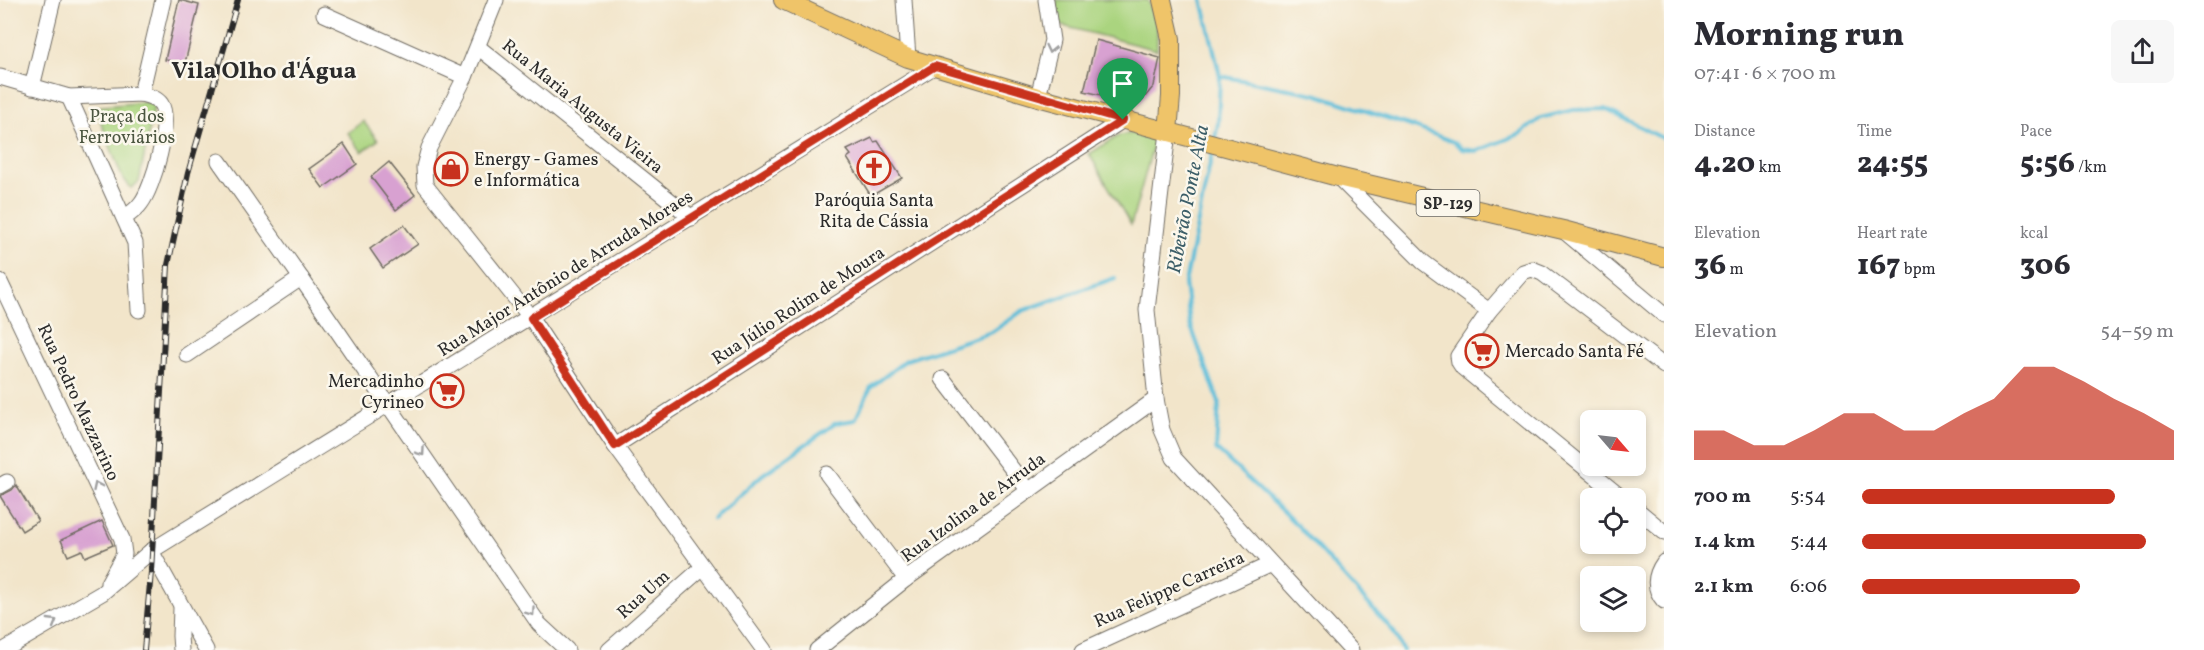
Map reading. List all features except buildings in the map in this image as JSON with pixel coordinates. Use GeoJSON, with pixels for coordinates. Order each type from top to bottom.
{"type":"FeatureCollection","features":[{"type":"Feature","properties":{"kind":"main road"},"geometry":{"type":"LineString","coordinates":[[783,0],[908,58],[1038,97],[1168,132],[1172,96],[1171,39],[1162,0]]}},
{"type":"Feature","properties":{"kind":"main road","name":"SP-129"},"geometry":{"type":"LineString","coordinates":[[1168,132],[1338,177],[1563,230],[1664,257]]}},
{"type":"Feature","properties":{"kind":"street"},"geometry":{"type":"LineString","coordinates":[[32,87],[53,0]]}},
{"type":"Feature","properties":{"kind":"street"},"geometry":{"type":"LineString","coordinates":[[141,94],[163,0]]}},
{"type":"Feature","properties":{"kind":"street"},"geometry":{"type":"LineString","coordinates":[[496,0],[465,77],[429,148],[424,167],[424,185],[531,318],[615,446],[764,650]]}},
{"type":"Feature","properties":{"kind":"street"},"geometry":{"type":"LineString","coordinates":[[904,0],[908,58]]}},
{"type":"Feature","properties":{"kind":"street"},"geometry":{"type":"LineString","coordinates":[[1038,97],[1052,40],[1046,0]]}},
{"type":"Feature","properties":{"kind":"street"},"geometry":{"type":"LineString","coordinates":[[324,14],[465,77]]}},
{"type":"Feature","properties":{"kind":"street","name":"Rua Maria Augusta Vieira"},"geometry":{"type":"LineString","coordinates":[[478,47],[692,218]]}},
{"type":"Feature","properties":{"kind":"street","name":"Rua Major Antônio de Arruda Moraes"},"geometry":{"type":"LineString","coordinates":[[4,650],[102,593],[151,551],[935,66]]}},
{"type":"Feature","properties":{"kind":"street"},"geometry":{"type":"LineString","coordinates":[[0,77],[69,97],[141,94],[151,96],[161,103],[165,115],[165,127],[154,172],[143,201],[124,218]]}},
{"type":"Feature","properties":{"kind":"street"},"geometry":{"type":"LineString","coordinates":[[69,97],[135,243],[139,310]]}},
{"type":"Feature","properties":{"kind":"street","name":"Rua Júlio Rolim de Moura"},"geometry":{"type":"LineString","coordinates":[[615,446],[1123,120]]}},
{"type":"Feature","properties":{"kind":"street"},"geometry":{"type":"LineString","coordinates":[[1168,132],[1148,310],[1155,399],[1162,430],[1174,458],[1351,650]]}},
{"type":"Feature","properties":{"kind":"street"},"geometry":{"type":"LineString","coordinates":[[219,161],[539,624],[567,650]]}},
{"type":"Feature","properties":{"kind":"street"},"geometry":{"type":"LineString","coordinates":[[1338,177],[1423,262],[1489,312]]}},
{"type":"Feature","properties":{"kind":"street"},"geometry":{"type":"LineString","coordinates":[[1563,230],[1664,315]]}},
{"type":"Feature","properties":{"kind":"street"},"geometry":{"type":"LineString","coordinates":[[1610,488],[1459,362],[1458,356],[1489,312],[1523,272],[1532,269],[1542,273],[1664,366]]}},
{"type":"Feature","properties":{"kind":"street"},"geometry":{"type":"LineString","coordinates":[[187,355],[301,278]]}},
{"type":"Feature","properties":{"kind":"street","name":"Rua Pedro Mazzarino"},"geometry":{"type":"LineString","coordinates":[[0,282],[122,539]]}},
{"type":"Feature","properties":{"kind":"street"},"geometry":{"type":"LineString","coordinates":[[943,379],[1029,491]]}},
{"type":"Feature","properties":{"kind":"street","name":"Rua Izolina de Arruda"},"geometry":{"type":"LineString","coordinates":[[817,650],[906,579],[1155,399]]}},
{"type":"Feature","properties":{"kind":"street"},"geometry":{"type":"LineString","coordinates":[[827,474],[906,579]]}},
{"type":"Feature","properties":{"kind":"street"},"geometry":{"type":"LineString","coordinates":[[1646,517],[1664,532]]}},
{"type":"Feature","properties":{"kind":"street"},"geometry":{"type":"LineString","coordinates":[[122,539],[137,553],[151,551],[206,650]]}},
{"type":"Feature","properties":{"kind":"street"},"geometry":{"type":"LineString","coordinates":[[102,593],[124,554],[122,539]]}},
{"type":"Feature","properties":{"kind":"street","name":"Rua Felippe Carreira"},"geometry":{"type":"LineString","coordinates":[[1083,650],[1271,564]]}},
{"type":"Feature","properties":{"kind":"street"},"geometry":{"type":"LineString","coordinates":[[1661,566],[1655,583],[1664,601]]}},
{"type":"Feature","properties":{"kind":"street","name":"Rua Um"},"geometry":{"type":"LineString","coordinates":[[609,650],[703,567]]}},
{"type":"Feature","properties":{"kind":"street"},"geometry":{"type":"LineString","coordinates":[[181,608],[181,650]]}},
{"type":"Feature","properties":{"kind":"green space"},"geometry":{"type":"Polygon","coordinates":[[[1056,0],[1148,0],[1157,25],[1157,50],[1059,25],[1056,0]]]}},
{"type":"Feature","properties":{"kind":"green space","name":"Praça dos Ferroviários"},"geometry":{"type":"Polygon","coordinates":[[[155,101],[139,182],[131,188],[122,177],[95,107],[155,101]]]}},
{"type":"Feature","properties":{"kind":"green space"},"geometry":{"type":"Polygon","coordinates":[[[363,121],[378,140],[362,152],[348,133],[363,121]]]}},
{"type":"Feature","properties":{"kind":"green space"},"geometry":{"type":"Polygon","coordinates":[[[1142,132],[1155,139],[1131,225],[1089,154],[1120,135],[1142,132]]]}},
{"type":"Feature","properties":{"kind":"waterway","name":"Ribeirão Ponte Alta"},"geometry":{"type":"LineString","coordinates":[[1202,0],[1220,76],[1218,124],[1215,138]]}},
{"type":"Feature","properties":{"kind":"waterway"},"geometry":{"type":"LineString","coordinates":[[1220,76],[1315,94],[1414,127],[1454,142],[1462,149],[1477,151],[1520,134],[1541,118],[1573,110],[1605,109],[1664,139]]}},
{"type":"Feature","properties":{"kind":"waterway","name":"Ribeirão Ponte Alta"},"geometry":{"type":"LineString","coordinates":[[1213,149],[1185,283],[1190,324],[1219,402],[1216,449],[1297,525],[1394,632],[1403,650]]}},
{"type":"Feature","properties":{"kind":"waterway"},"geometry":{"type":"LineString","coordinates":[[713,519],[762,475],[836,423],[855,420],[871,387],[906,360],[992,332],[1022,311],[1115,278]]}},
{"type":"Feature","properties":{"kind":"railway"},"geometry":{"type":"LineString","coordinates":[[144,650],[151,572],[168,265],[188,173],[238,0]]}},
{"type":"Feature","properties":{"kind":"place","name":"Paróquia Santa Rita de Cássia"},"geometry":{"type":"Point","coordinates":[874,168]}},
{"type":"Feature","properties":{"kind":"place","name":"Energy - Games e Informática"},"geometry":{"type":"Point","coordinates":[451,169]}},
{"type":"Feature","properties":{"kind":"place","name":"Mercado Santa Fé"},"geometry":{"type":"Point","coordinates":[1482,351]}},
{"type":"Feature","properties":{"kind":"place","name":"Mercadinho Cyrineo"},"geometry":{"type":"Point","coordinates":[447,391]}},
{"type":"Feature","properties":{"kind":"district","name":"Vila Olho d'Água"},"geometry":{"type":"Point","coordinates":[264,70]}},
{"type":"Feature","properties":{"kind":"route"},"geometry":{"type":"LineString","coordinates":[[935,66],[1123,120],[615,446],[531,318],[935,66]]}}]}
